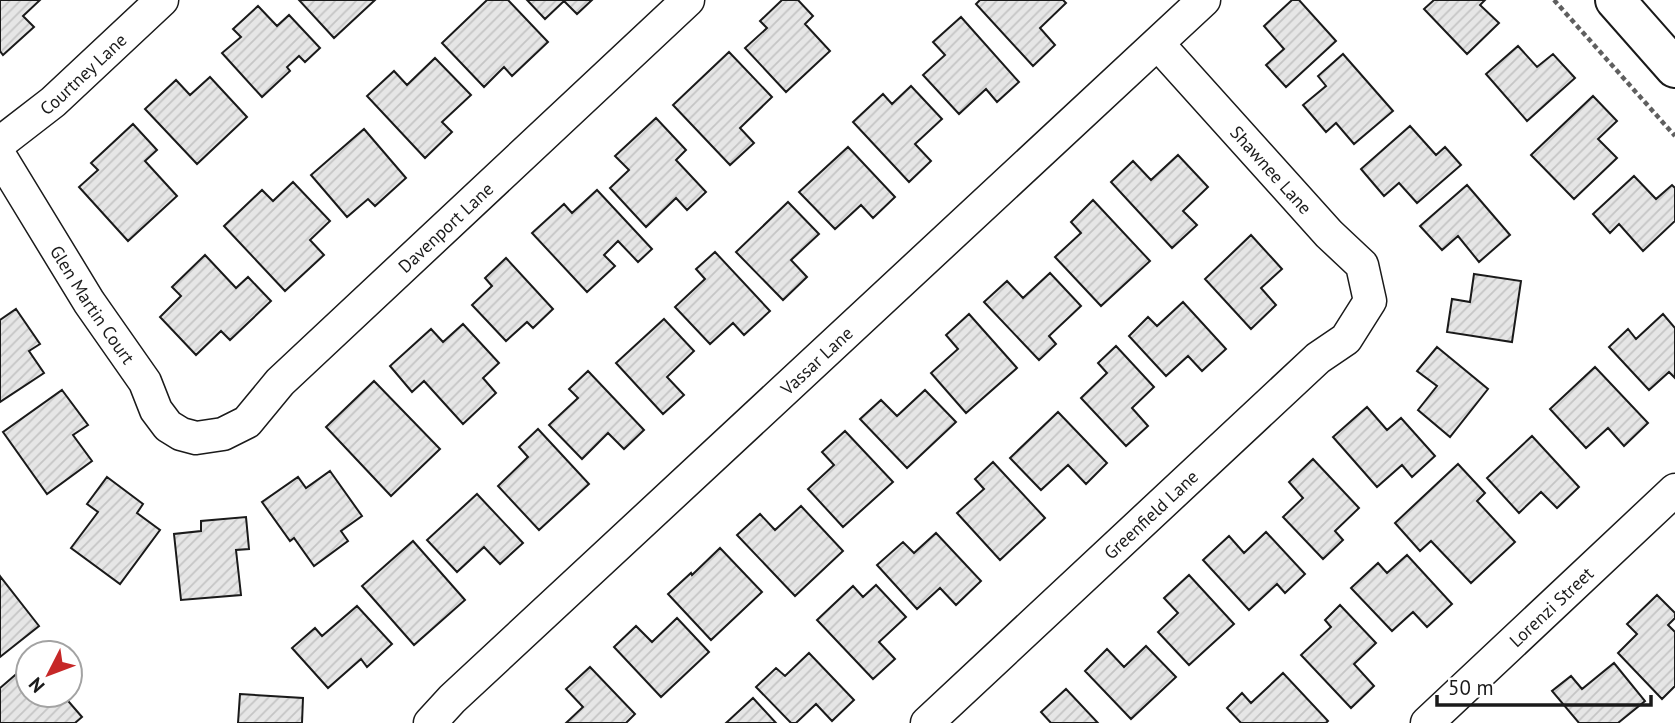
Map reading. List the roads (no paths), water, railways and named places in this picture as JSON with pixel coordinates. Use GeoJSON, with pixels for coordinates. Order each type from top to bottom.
{"type":"FeatureCollection","features":[{"type":"Feature","properties":{"kind":"main road"},"geometry":{"type":"LineString","coordinates":[[1615,0],[1675,68]]}},
{"type":"Feature","properties":{"kind":"street","name":"Courtney Lane"},"geometry":{"type":"LineString","coordinates":[[0,143],[53,102],[162,0]]}},
{"type":"Feature","properties":{"kind":"street","name":"Davenport Lane"},"geometry":{"type":"LineString","coordinates":[[196,438],[223,434],[247,422],[280,382],[688,0]]}},
{"type":"Feature","properties":{"kind":"street","name":"Vassar Lane"},"geometry":{"type":"LineString","coordinates":[[430,723],[452,699],[1204,0]]}},
{"type":"Feature","properties":{"kind":"street","name":"Shawnee Lane"},"geometry":{"type":"LineString","coordinates":[[1158,44],[1329,234],[1362,265],[1370,301]]}},
{"type":"Feature","properties":{"kind":"street","name":"Glen Martin Court"},"geometry":{"type":"LineString","coordinates":[[0,156],[89,302],[145,382],[156,411],[168,426],[181,434],[196,438]]}},
{"type":"Feature","properties":{"kind":"street","name":"Greenfield Lane"},"geometry":{"type":"LineString","coordinates":[[927,723],[1318,358],[1346,339],[1370,301]]}},
{"type":"Feature","properties":{"kind":"street","name":"Lorenzi Street"},"geometry":{"type":"LineString","coordinates":[[1427,723],[1675,490]]}}]}
